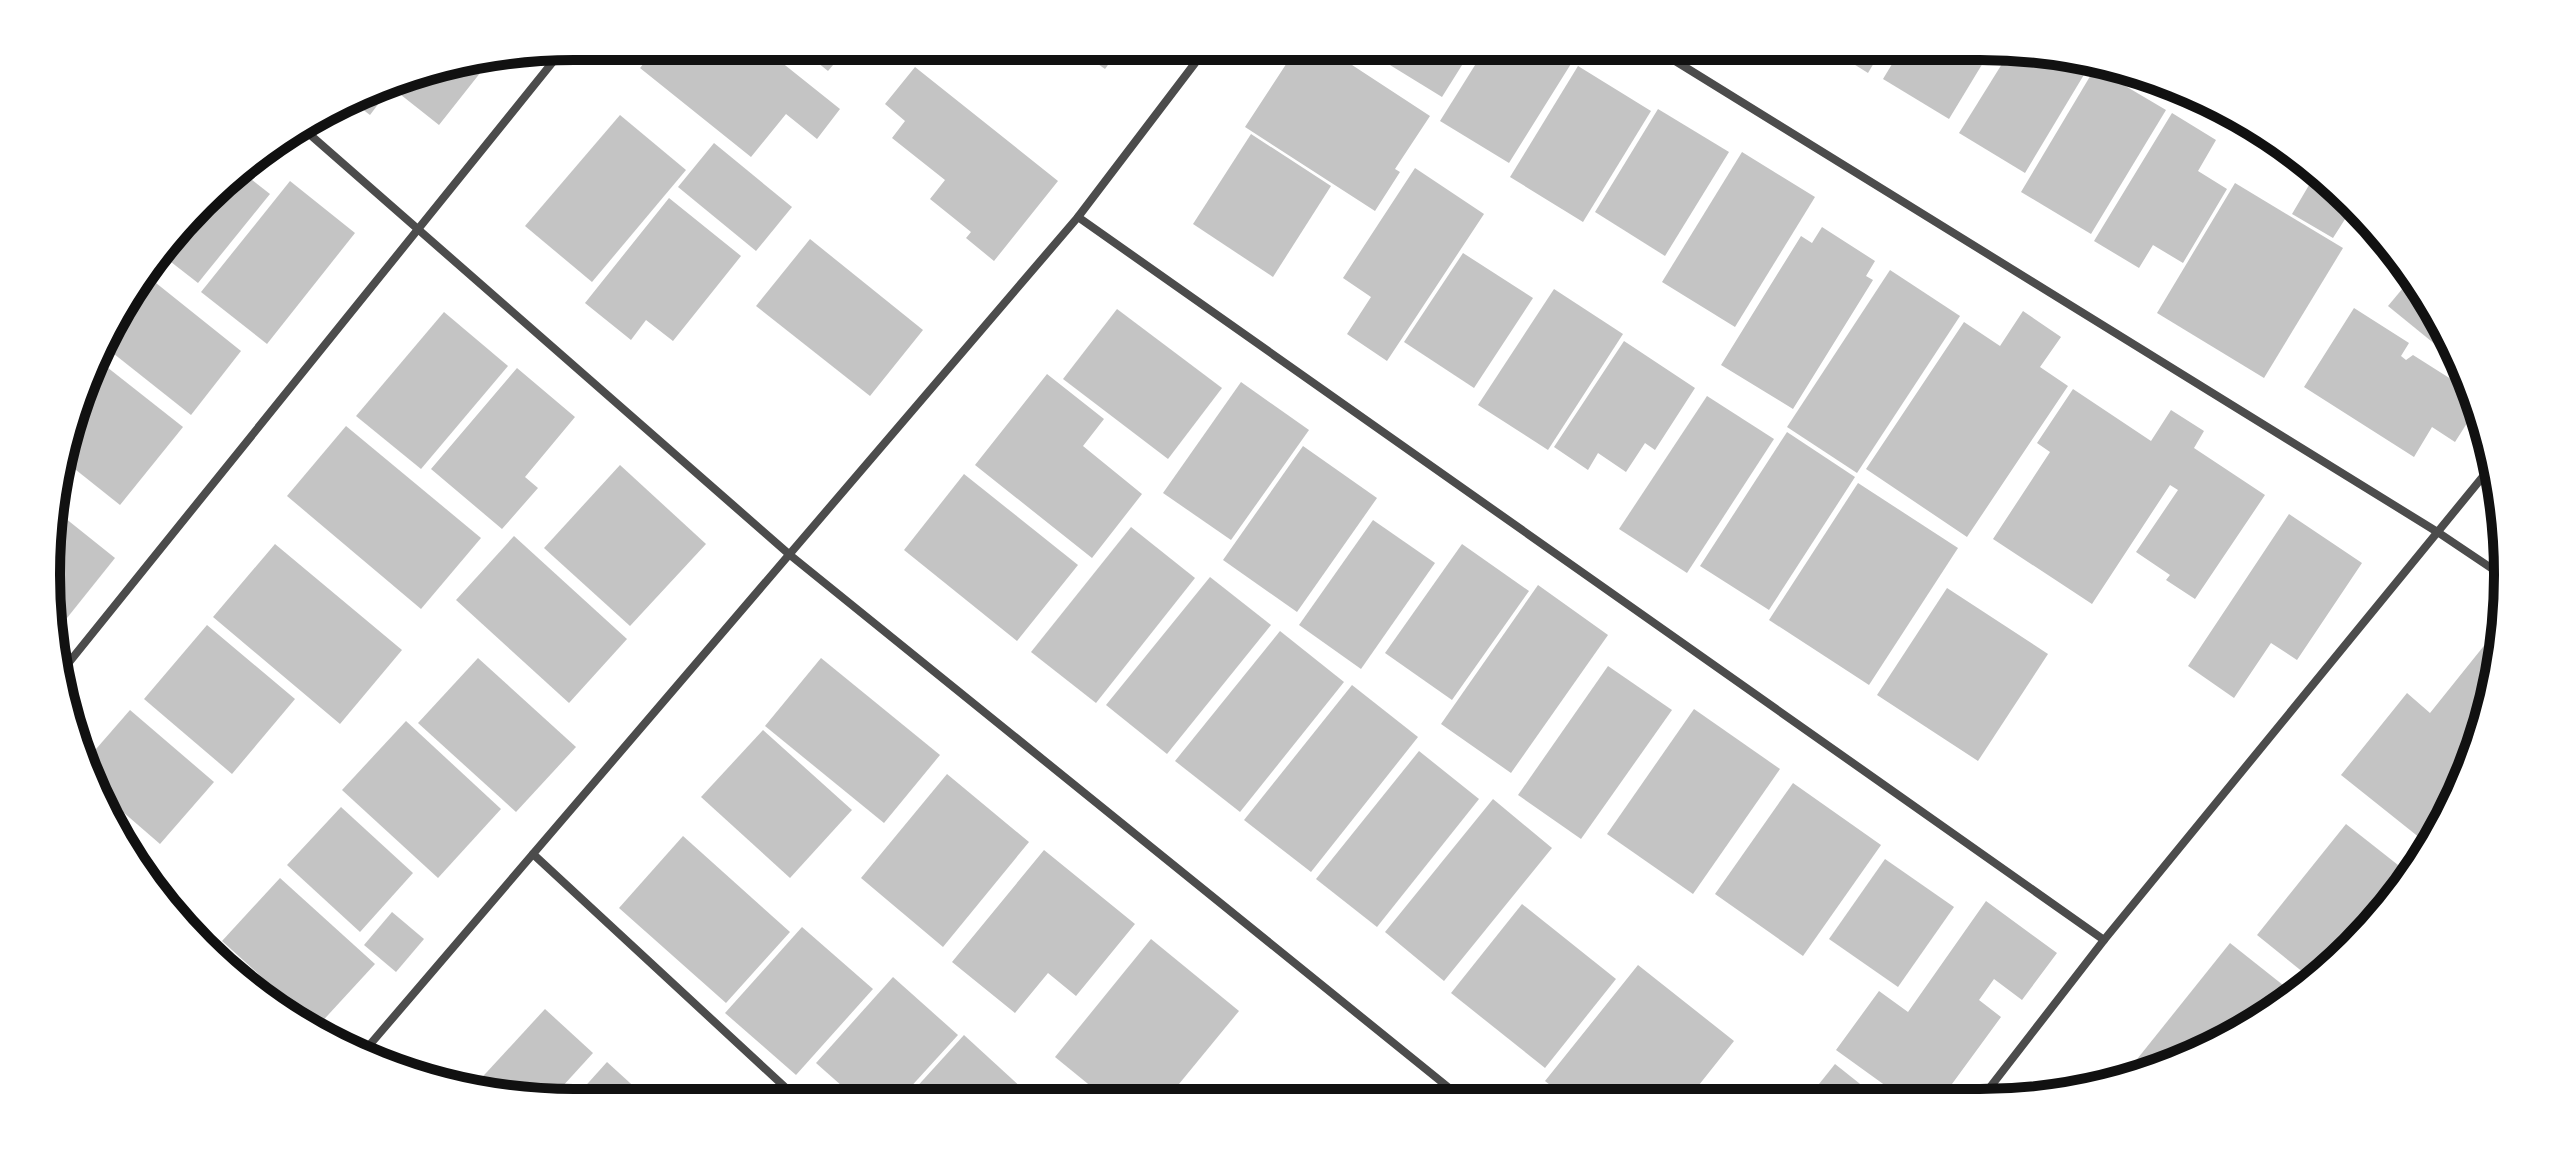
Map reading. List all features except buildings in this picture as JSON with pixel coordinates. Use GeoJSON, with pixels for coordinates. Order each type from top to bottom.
{"type":"FeatureCollection","features":[{"type":"Feature","properties":{"kind":"street"},"geometry":{"type":"LineString","coordinates":[[369,1046],[1078,217],[1197,60]]}},
{"type":"Feature","properties":{"kind":"street"},"geometry":{"type":"LineString","coordinates":[[1674,60],[2494,570]]}},
{"type":"Feature","properties":{"kind":"street"},"geometry":{"type":"LineString","coordinates":[[68,664],[554,61]]}},
{"type":"Feature","properties":{"kind":"street"},"geometry":{"type":"LineString","coordinates":[[309,134],[790,555],[1450,1089]]}},
{"type":"Feature","properties":{"kind":"street"},"geometry":{"type":"LineString","coordinates":[[1078,217],[2104,940]]}},
{"type":"Feature","properties":{"kind":"street"},"geometry":{"type":"LineString","coordinates":[[1989,1089],[2104,940],[2484,475]]}},
{"type":"Feature","properties":{"kind":"street"},"geometry":{"type":"LineString","coordinates":[[533,854],[787,1089]]}}]}
